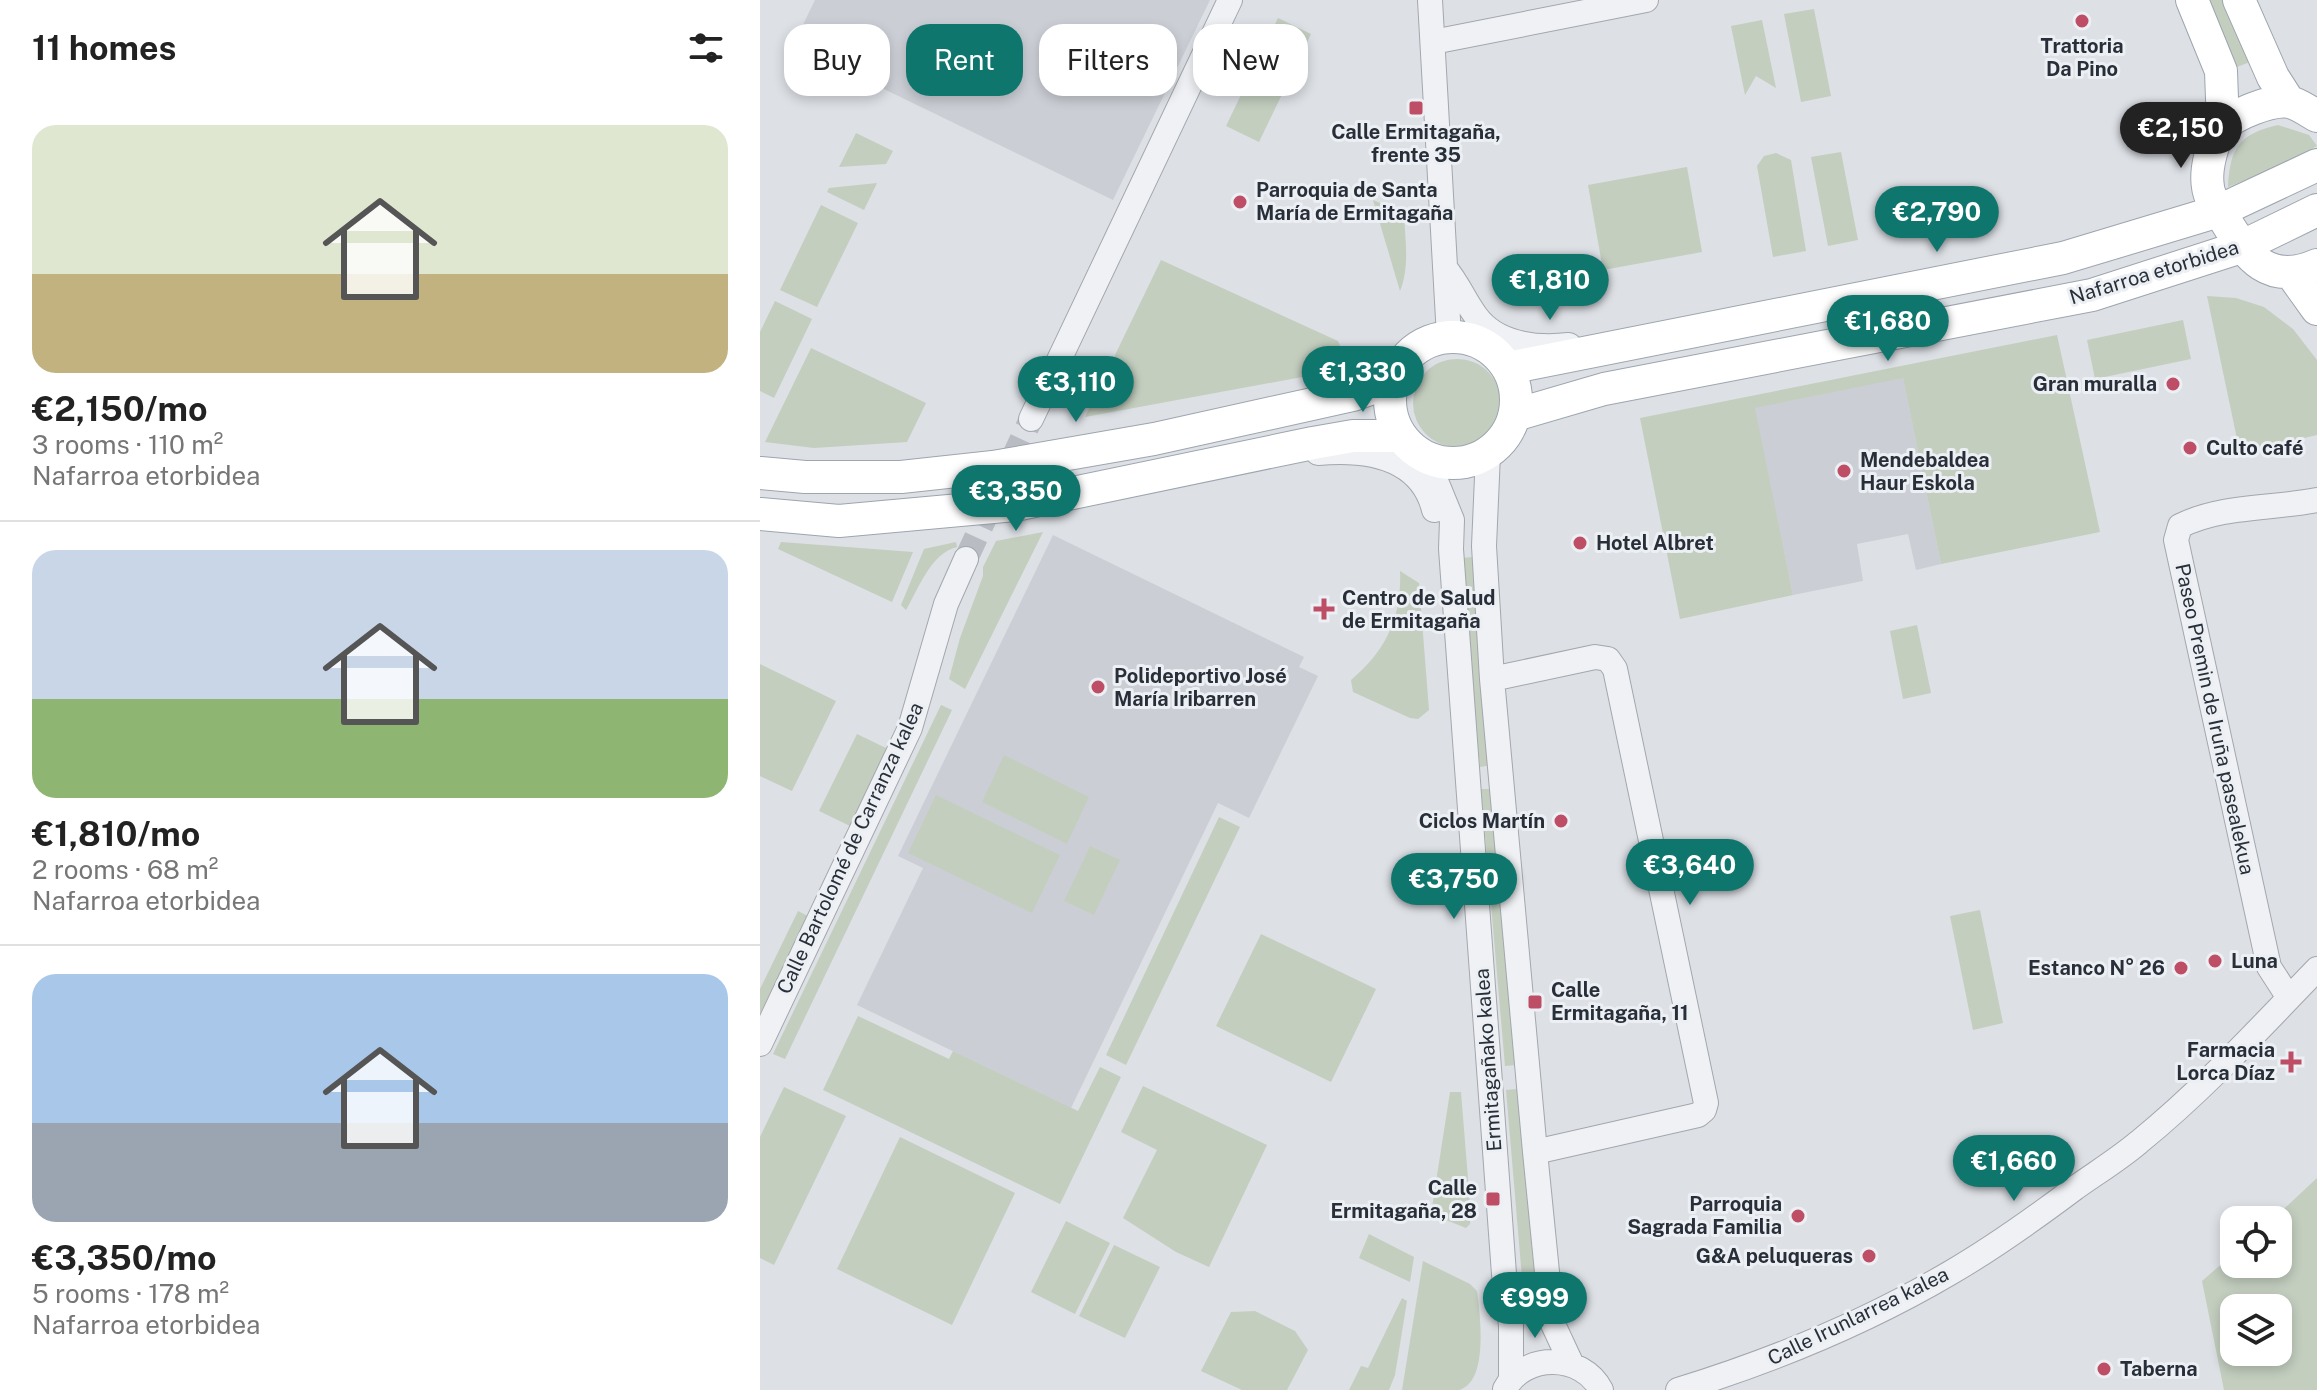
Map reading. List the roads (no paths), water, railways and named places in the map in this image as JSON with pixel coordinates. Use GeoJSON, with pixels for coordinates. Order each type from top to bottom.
{"type":"FeatureCollection","features":[{"type":"Feature","properties":{"kind":"main road"},"geometry":{"type":"LineString","coordinates":[[2192,0],[2221,71],[2223,127],[2210,156],[2208,188],[2241,247],[2255,263],[2304,269],[2317,309]]}},
{"type":"Feature","properties":{"kind":"main road"},"geometry":{"type":"LineString","coordinates":[[2239,0],[2273,77],[2310,112]]}},
{"type":"Feature","properties":{"kind":"main road"},"geometry":{"type":"LineString","coordinates":[[2223,127],[2254,107],[2310,112]]}},
{"type":"Feature","properties":{"kind":"main road","name":"Nafarroa etorbidea"},"geometry":{"type":"LineString","coordinates":[[1508,368],[2063,258],[2219,211],[2317,165]]}},
{"type":"Feature","properties":{"kind":"main road","name":"Nafarroa etorbidea"},"geometry":{"type":"LineString","coordinates":[[1515,415],[1604,389],[2092,295],[2241,247],[2317,210]]}},
{"type":"Feature","properties":{"kind":"main road"},"geometry":{"type":"LineString","coordinates":[[1449,337],[1467,338],[1483,343],[1498,354],[1508,368],[1515,383],[1515,415],[1510,430],[1488,454],[1468,462],[1448,464],[1427,459],[1400,436],[1392,419],[1392,381],[1401,364],[1414,350],[1430,341],[1449,337]]}},
{"type":"Feature","properties":{"kind":"main road"},"geometry":{"type":"LineString","coordinates":[[760,473],[805,477],[901,477],[993,467],[1154,439],[1353,395],[1392,381]]}},
{"type":"Feature","properties":{"kind":"main road"},"geometry":{"type":"LineString","coordinates":[[760,514],[839,521],[1015,505],[1353,436],[1400,436]]}},
{"type":"Feature","properties":{"kind":"street"},"geometry":{"type":"LineString","coordinates":[[1031,419],[1230,0]]}},
{"type":"Feature","properties":{"kind":"street"},"geometry":{"type":"LineString","coordinates":[[1430,0],[1449,337]]}},
{"type":"Feature","properties":{"kind":"street"},"geometry":{"type":"LineString","coordinates":[[1433,42],[1646,0]]}},
{"type":"Feature","properties":{"kind":"street","name":"Nafarroa etorbidea"},"geometry":{"type":"LineString","coordinates":[[1444,267],[1459,285],[1478,320],[1501,337],[1516,342],[1537,346],[1563,345],[1635,333],[1666,338]]}},
{"type":"Feature","properties":{"kind":"street"},"geometry":{"type":"LineString","coordinates":[[1265,453],[1278,458],[1338,451],[1371,454],[1409,468],[1432,502],[1437,525],[1451,549]]}},
{"type":"Feature","properties":{"kind":"street","name":"Ermitagañako kalea"},"geometry":{"type":"LineString","coordinates":[[1488,454],[1484,546],[1492,679],[1535,1152],[1552,1322],[1572,1365]]}},
{"type":"Feature","properties":{"kind":"street","name":"Ermitagañako kalea"},"geometry":{"type":"LineString","coordinates":[[1427,459],[1452,520],[1451,549],[1504,1274],[1511,1325],[1507,1384]]}},
{"type":"Feature","properties":{"kind":"street","name":"Paseo Premin de Iruña pasealekua"},"geometry":{"type":"LineString","coordinates":[[2289,998],[2269,967],[2176,540],[2180,526],[2195,519],[2317,500]]}},
{"type":"Feature","properties":{"kind":"street","name":"Calle Bartolomé de Carranza kalea"},"geometry":{"type":"LineString","coordinates":[[760,1044],[910,728],[946,604],[966,559]]}},
{"type":"Feature","properties":{"kind":"street"},"geometry":{"type":"LineString","coordinates":[[1492,679],[1595,657],[1608,659],[1615,669],[1706,1103],[1698,1115],[1535,1152]]}},
{"type":"Feature","properties":{"kind":"street","name":"Calle Irunlarrea kalea"},"geometry":{"type":"LineString","coordinates":[[1678,1390],[1744,1370],[1826,1335],[1950,1273],[2037,1216],[2140,1142],[2219,1069],[2317,969]]}},
{"type":"Feature","properties":{"kind":"street"},"geometry":{"type":"LineString","coordinates":[[1507,1384],[1529,1366],[1551,1361],[1572,1365],[1596,1381],[1601,1390]]}},
{"type":"Feature","properties":{"kind":"tunnel"},"geometry":{"type":"LineString","coordinates":[[966,559],[1031,419]]}},
{"type":"Feature","properties":{"kind":"place","name":"Trattoria Da Pino"},"geometry":{"type":"Point","coordinates":[2082,21]}},
{"type":"Feature","properties":{"kind":"place","name":"Calle Ermitagaña, frente 35"},"geometry":{"type":"Point","coordinates":[1416,108]}},
{"type":"Feature","properties":{"kind":"place","name":"Parroquia de Santa María de Ermitagaña"},"geometry":{"type":"Point","coordinates":[1240,202]}},
{"type":"Feature","properties":{"kind":"place","name":"Gran muralla"},"geometry":{"type":"Point","coordinates":[2173,384]}},
{"type":"Feature","properties":{"kind":"place","name":"Culto café"},"geometry":{"type":"Point","coordinates":[2190,448]}},
{"type":"Feature","properties":{"kind":"place","name":"Mendebaldea Haur Eskola"},"geometry":{"type":"Point","coordinates":[1844,471]}},
{"type":"Feature","properties":{"kind":"place","name":"Hotel Albret"},"geometry":{"type":"Point","coordinates":[1580,543]}},
{"type":"Feature","properties":{"kind":"place","name":"Centro de Salud de Ermitagaña"},"geometry":{"type":"Point","coordinates":[1324,609]}},
{"type":"Feature","properties":{"kind":"place","name":"Polideportivo José María Iribarren"},"geometry":{"type":"Point","coordinates":[1098,687]}},
{"type":"Feature","properties":{"kind":"place","name":"Ciclos Martín"},"geometry":{"type":"Point","coordinates":[1561,821]}},
{"type":"Feature","properties":{"kind":"place","name":"Luna"},"geometry":{"type":"Point","coordinates":[2215,961]}},
{"type":"Feature","properties":{"kind":"place","name":"Estanco N° 26"},"geometry":{"type":"Point","coordinates":[2181,968]}},
{"type":"Feature","properties":{"kind":"place","name":"Calle Ermitagaña, 11"},"geometry":{"type":"Point","coordinates":[1535,1002]}},
{"type":"Feature","properties":{"kind":"place","name":"Farmacia Lorca Díaz"},"geometry":{"type":"Point","coordinates":[2291,1062]}},
{"type":"Feature","properties":{"kind":"place","name":"Calle Ermitagaña, 28"},"geometry":{"type":"Point","coordinates":[1493,1199]}},
{"type":"Feature","properties":{"kind":"place","name":"Parroquia Sagrada Familia"},"geometry":{"type":"Point","coordinates":[1798,1216]}},
{"type":"Feature","properties":{"kind":"place","name":"G&A peluqueras"},"geometry":{"type":"Point","coordinates":[1869,1256]}},
{"type":"Feature","properties":{"kind":"place","name":"Taberna"},"geometry":{"type":"Point","coordinates":[2104,1369]}}]}
